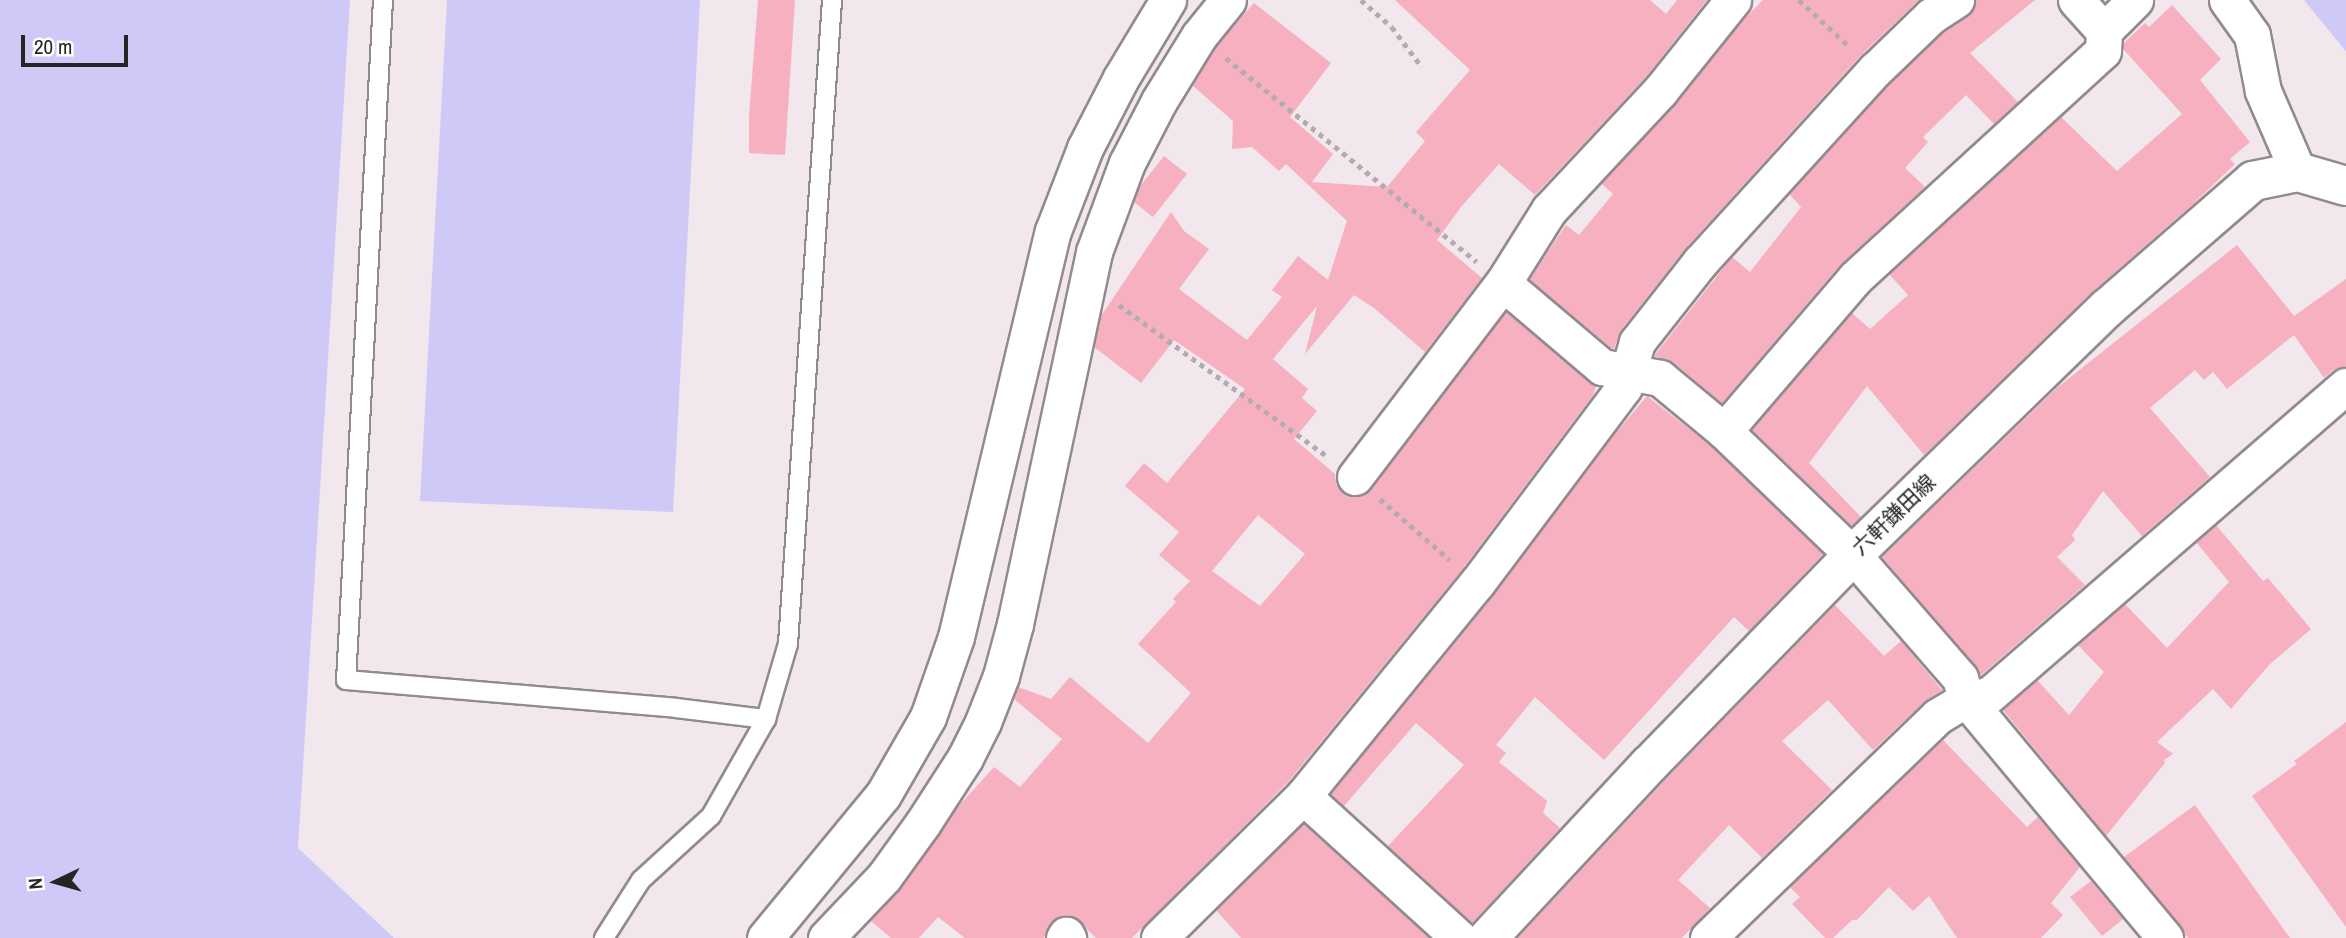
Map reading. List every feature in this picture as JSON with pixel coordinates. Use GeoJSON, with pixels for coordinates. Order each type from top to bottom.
{"type":"FeatureCollection","features":[{"type":"Feature","properties":{"kind":"main road","name":"六軒鎌田線"},"geometry":{"type":"LineString","coordinates":[[1488,938],[1649,765],[1853,555],[2106,309],[2253,181],[2298,172],[2346,186]]}},
{"type":"Feature","properties":{"kind":"street"},"geometry":{"type":"LineString","coordinates":[[765,938],[883,795],[928,717],[956,637],[1053,231],[1091,137],[1121,78],[1168,0]]}},
{"type":"Feature","properties":{"kind":"street"},"geometry":{"type":"LineString","coordinates":[[826,938],[884,877],[900,856],[951,783],[983,722],[1001,676],[1014,624],[1085,280],[1127,163],[1159,101],[1199,36],[1228,0]]}},
{"type":"Feature","properties":{"kind":"street"},"geometry":{"type":"LineString","coordinates":[[1356,477],[1503,283],[1549,210],[1660,91],[1733,0]]}},
{"type":"Feature","properties":{"kind":"street"},"geometry":{"type":"LineString","coordinates":[[1159,938],[1303,796],[1477,583],[1624,387],[1637,342],[1700,262],[1875,70],[1931,16],[1956,0]]}},
{"type":"Feature","properties":{"kind":"street"},"geometry":{"type":"LineString","coordinates":[[2076,0],[2104,31]]}},
{"type":"Feature","properties":{"kind":"street"},"geometry":{"type":"LineString","coordinates":[[1724,431],[1855,278],[2102,51],[2104,31],[2135,0]]}},
{"type":"Feature","properties":{"kind":"street"},"geometry":{"type":"LineString","coordinates":[[2227,0],[2252,35],[2263,90],[2298,172]]}},
{"type":"Feature","properties":{"kind":"street"},"geometry":{"type":"LineString","coordinates":[[1503,283],[1602,367],[1660,378],[1724,431],[1853,555],[1960,678],[1966,699],[2165,938]]}},
{"type":"Feature","properties":{"kind":"street"},"geometry":{"type":"LineString","coordinates":[[1708,938],[1938,716],[1966,699],[1989,695],[2346,386]]}},
{"type":"Feature","properties":{"kind":"street"},"geometry":{"type":"LineString","coordinates":[[1303,796],[1459,938]]}},
{"type":"Feature","properties":{"kind":"lane"},"geometry":{"type":"LineString","coordinates":[[383,0],[346,680],[676,708],[766,719]]}},
{"type":"Feature","properties":{"kind":"lane"},"geometry":{"type":"LineString","coordinates":[[604,938],[641,880],[711,816],[766,719],[788,644],[832,0]]}},
{"type":"Feature","properties":{"kind":"path"},"geometry":{"type":"LineString","coordinates":[[1360,0],[1392,27],[1422,67]]}},
{"type":"Feature","properties":{"kind":"path"},"geometry":{"type":"LineString","coordinates":[[1799,0],[1875,70]]}},
{"type":"Feature","properties":{"kind":"path"},"geometry":{"type":"LineString","coordinates":[[1199,36],[1503,283]]}},
{"type":"Feature","properties":{"kind":"path"},"geometry":{"type":"LineString","coordinates":[[1085,280],[1356,477],[1477,583]]}},
{"type":"Feature","properties":{"kind":"shaded area"},"geometry":{"type":"Polygon","coordinates":[[[0,0],[350,0],[298,848],[394,938],[0,938],[0,0]]]}},
{"type":"Feature","properties":{"kind":"shaded area"},"geometry":{"type":"Polygon","coordinates":[[[447,0],[700,0],[673,512],[420,501],[447,0]]]}},
{"type":"Feature","properties":{"kind":"shaded area"},"geometry":{"type":"Polygon","coordinates":[[[2304,0],[2346,0],[2346,51],[2344,49],[2304,0]]]}},
{"type":"Feature","properties":{"kind":"building"},"geometry":{"type":"Polygon","coordinates":[[[758,0],[795,0],[785,155],[749,153],[749,116],[758,0]]]}},
{"type":"Feature","properties":{"kind":"building"},"geometry":{"type":"Polygon","coordinates":[[[1395,0],[1650,0],[1666,14],[1677,0],[1707,0],[1645,78],[1535,195],[1499,164],[1461,207],[1437,240],[1482,278],[1425,352],[1374,308],[1354,295],[1305,354],[1317,306],[1273,359],[1308,389],[1302,398],[1317,411],[1294,439],[1335,474],[1336,484],[1342,493],[1353,497],[1363,495],[1506,312],[1596,386],[1593,395],[1461,571],[1288,782],[1132,938],[1096,938],[1076,918],[1067,915],[1050,923],[1044,938],[965,938],[938,917],[919,938],[891,938],[871,921],[900,889],[957,808],[994,767],[1020,787],[1062,739],[1014,699],[1018,687],[1051,699],[1070,677],[1148,743],[1191,693],[1138,644],[1176,602],[1173,599],[1190,581],[1159,555],[1179,532],[1125,486],[1144,463],[1167,483],[1245,389],[1174,340],[1141,383],[1094,347],[1101,316],[1171,212],[1184,231],[1209,249],[1179,289],[1247,340],[1282,297],[1272,290],[1298,256],[1328,280],[1347,221],[1286,164],[1279,171],[1252,147],[1232,149],[1233,121],[1192,85],[1221,40],[1254,3],[1331,63],[1290,117],[1333,154],[1312,182],[1387,187],[1425,141],[1416,132],[1470,70],[1395,0]],[[1258,515],[1212,571],[1260,606],[1305,554],[1258,515]]]}},
{"type":"Feature","properties":{"kind":"building"},"geometry":{"type":"Polygon","coordinates":[[[1763,0],[1919,0],[1860,56],[1685,249],[1621,330],[1614,349],[1611,348],[1529,279],[1566,225],[1579,235],[1613,194],[1601,183],[1675,105],[1742,21],[1763,0]]]}},
{"type":"Feature","properties":{"kind":"building"},"geometry":{"type":"Polygon","coordinates":[[[1976,0],[2035,0],[1970,53],[2018,102],[1994,124],[1966,95],[1923,137],[1928,142],[1905,168],[1925,187],[1840,265],[1722,403],[1673,362],[1654,356],[1732,257],[1750,272],[1801,207],[1789,194],[1889,84],[1944,32],[1967,17],[1976,0]]]}},
{"type":"Feature","properties":{"kind":"building"},"geometry":{"type":"Polygon","coordinates":[[[2172,5],[2221,59],[2200,80],[2250,142],[2230,159],[2235,164],[2091,293],[1924,455],[1867,386],[1809,463],[1861,517],[1852,526],[1752,430],[1852,313],[1870,329],[1908,295],[1889,274],[2061,117],[2117,171],[2182,114],[2123,49],[2124,43],[2145,23],[2149,27],[2172,5]]]}},
{"type":"Feature","properties":{"kind":"building"},"geometry":{"type":"Polygon","coordinates":[[[1164,156],[1187,174],[1153,217],[1134,202],[1140,186],[1164,156]]]}},
{"type":"Feature","properties":{"kind":"building"},"geometry":{"type":"Polygon","coordinates":[[[2237,245],[2294,316],[2346,279],[2346,366],[2333,370],[2324,378],[2294,335],[2227,389],[2213,372],[2204,380],[2195,370],[2150,408],[2210,477],[2142,536],[2103,491],[2072,535],[2075,540],[2057,557],[2085,585],[1980,676],[1975,665],[1882,557],[2058,387],[2237,245]]]}},
{"type":"Feature","properties":{"kind":"building"},"geometry":{"type":"Polygon","coordinates":[[[1647,396],[1711,446],[1823,554],[1749,631],[1734,617],[1604,760],[1535,697],[1496,745],[1506,753],[1499,762],[1547,801],[1543,813],[1560,828],[1472,923],[1388,846],[1464,765],[1416,723],[1344,806],[1331,794],[1493,596],[1600,452],[1647,396]]]}},
{"type":"Feature","properties":{"kind":"building"},"geometry":{"type":"Polygon","coordinates":[[[2216,525],[2263,581],[2268,578],[2311,629],[2269,665],[2231,709],[2213,689],[2157,742],[2173,754],[2164,760],[2165,763],[2106,836],[2003,710],[2037,680],[2069,715],[2104,672],[2078,645],[2125,604],[2167,648],[2229,582],[2196,542],[2216,525]]]}},
{"type":"Feature","properties":{"kind":"building"},"geometry":{"type":"Polygon","coordinates":[[[1835,605],[1884,656],[1901,641],[1942,690],[1924,702],[1873,750],[1828,700],[1782,741],[1832,790],[1762,858],[1729,825],[1678,880],[1710,908],[1682,938],[1518,938],[1665,780],[1835,605]]]}},
{"type":"Feature","properties":{"kind":"building"},"geometry":{"type":"Polygon","coordinates":[[[2346,722],[2346,927],[2252,796],[2297,764],[2294,761],[2346,722]]]}},
{"type":"Feature","properties":{"kind":"building"},"geometry":{"type":"Polygon","coordinates":[[[1943,740],[2027,827],[2038,817],[2080,867],[2051,903],[2063,915],[2041,938],[1957,938],[1929,896],[1913,911],[1889,887],[1857,920],[1852,920],[1833,938],[1825,938],[1792,904],[1800,897],[1790,887],[1943,740]]]}},
{"type":"Feature","properties":{"kind":"building"},"geometry":{"type":"Polygon","coordinates":[[[2195,805],[2290,938],[2188,938],[2124,857],[2195,805]]]}},
{"type":"Feature","properties":{"kind":"building"},"geometry":{"type":"Polygon","coordinates":[[[1304,824],[1429,938],[1241,938],[1216,910],[1304,824]]]}},
{"type":"Feature","properties":{"kind":"building"},"geometry":{"type":"Polygon","coordinates":[[[2091,881],[2123,919],[2102,936],[2070,897],[2091,881]]]}}]}
